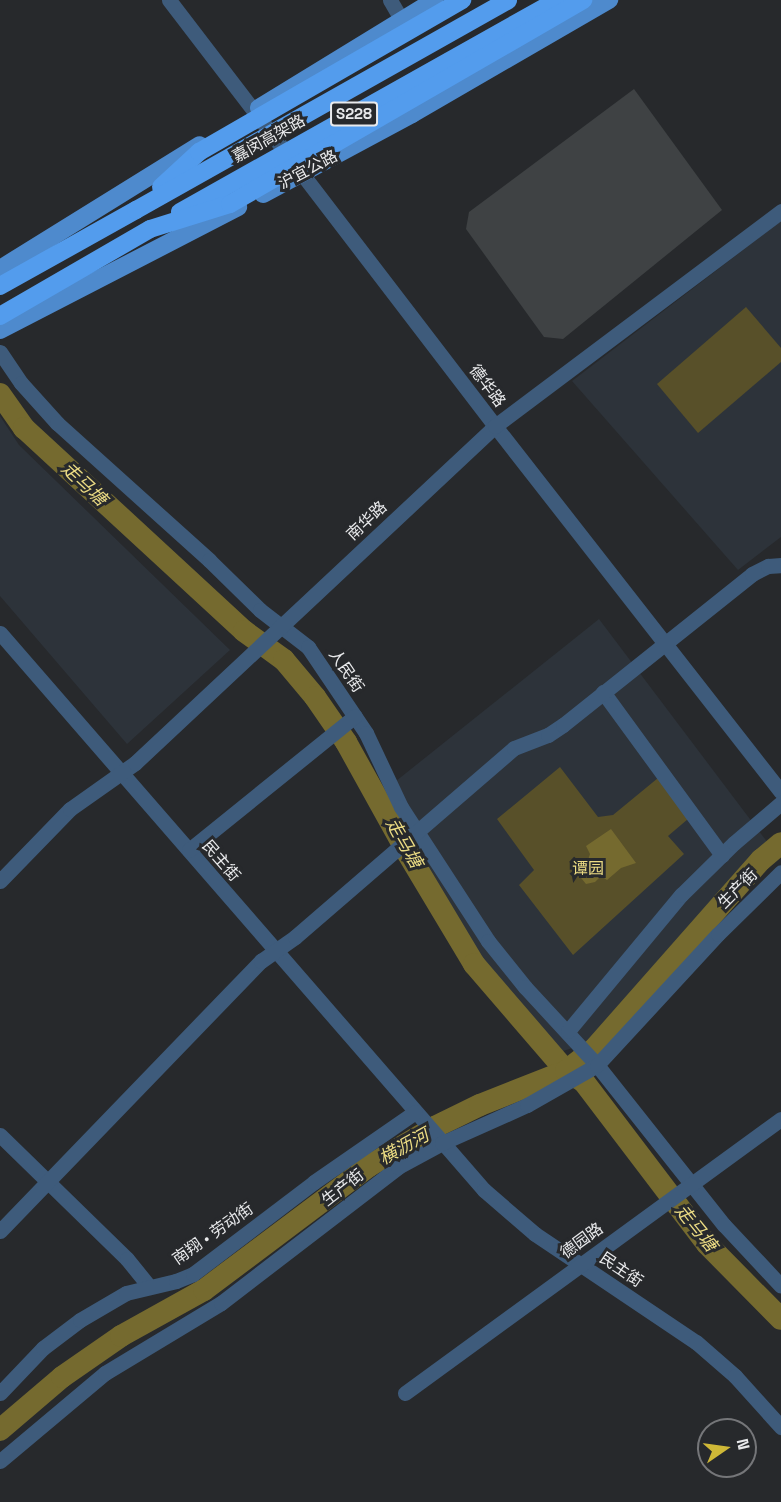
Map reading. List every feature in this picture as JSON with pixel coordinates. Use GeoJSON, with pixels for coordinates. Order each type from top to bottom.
{"type":"FeatureCollection","features":[{"type":"Feature","properties":{"kind":"highway"},"geometry":{"type":"LineString","coordinates":[[136,210],[199,153],[462,0]]}},
{"type":"Feature","properties":{"kind":"highway","name":"嘉闵高架路"},"geometry":{"type":"LineString","coordinates":[[0,286],[508,0]]}},
{"type":"Feature","properties":{"kind":"highway","name":"嘉闵高架路"},"geometry":{"type":"LineString","coordinates":[[0,316],[558,0]]}},
{"type":"Feature","properties":{"kind":"highway"},"geometry":{"type":"LineString","coordinates":[[150,230],[230,204],[583,0]]}},
{"type":"Feature","properties":{"kind":"main road"},"geometry":{"type":"LineString","coordinates":[[0,269],[435,0]]}},
{"type":"Feature","properties":{"kind":"main road","name":"沪宜公路"},"geometry":{"type":"LineString","coordinates":[[0,330],[302,174],[609,0]]}},
{"type":"Feature","properties":{"kind":"street","name":"德华路"},"geometry":{"type":"LineString","coordinates":[[169,0],[495,426],[781,792]]}},
{"type":"Feature","properties":{"kind":"street"},"geometry":{"type":"LineString","coordinates":[[390,0],[401,19]]}},
{"type":"Feature","properties":{"kind":"street","name":"南华路"},"geometry":{"type":"LineString","coordinates":[[0,881],[70,809],[122,774],[253,655],[495,426],[781,212]]}},
{"type":"Feature","properties":{"kind":"street","name":"人民街"},"geometry":{"type":"LineString","coordinates":[[0,352],[21,382],[57,423],[277,631],[308,647],[351,719],[366,733],[401,807],[407,840],[525,987],[579,1043],[591,1064],[724,1225],[781,1286]]}},
{"type":"Feature","properties":{"kind":"street"},"geometry":{"type":"LineString","coordinates":[[0,1231],[49,1183],[261,961],[295,937],[514,748],[555,731],[752,574],[768,566],[781,565]]}},
{"type":"Feature","properties":{"kind":"street","name":"民主街"},"geometry":{"type":"LineString","coordinates":[[0,633],[477,1183],[510,1214],[710,1353],[748,1389],[781,1428]]}},
{"type":"Feature","properties":{"kind":"street"},"geometry":{"type":"LineString","coordinates":[[603,692],[722,855]]}},
{"type":"Feature","properties":{"kind":"street"},"geometry":{"type":"LineString","coordinates":[[189,850],[351,719]]}},
{"type":"Feature","properties":{"kind":"street"},"geometry":{"type":"LineString","coordinates":[[568,1031],[613,979],[657,921],[722,855],[781,803]]}},
{"type":"Feature","properties":{"kind":"street","name":"生产街"},"geometry":{"type":"LineString","coordinates":[[0,1461],[105,1373],[221,1302],[398,1167],[442,1143],[527,1105],[569,1083],[591,1064],[781,872]]}},
{"type":"Feature","properties":{"kind":"street","name":"南翔 • 劳动街"},"geometry":{"type":"LineString","coordinates":[[0,1393],[43,1348],[80,1320],[113,1299],[149,1286],[176,1281],[192,1274],[314,1182],[415,1112]]}},
{"type":"Feature","properties":{"kind":"street","name":"德园路"},"geometry":{"type":"LineString","coordinates":[[405,1394],[781,1119]]}},
{"type":"Feature","properties":{"kind":"street"},"geometry":{"type":"LineString","coordinates":[[0,1135],[127,1259],[149,1286]]}},
{"type":"Feature","properties":{"kind":"shaded area"},"geometry":{"type":"Polygon","coordinates":[[[781,221],[781,537],[738,570],[572,381],[781,221]]]}},
{"type":"Feature","properties":{"kind":"shaded area"},"geometry":{"type":"Polygon","coordinates":[[[0,416],[19,445],[230,650],[127,744],[0,596],[0,416]]]}},
{"type":"Feature","properties":{"kind":"shaded area"},"geometry":{"type":"Polygon","coordinates":[[[599,619],[768,843],[588,1043],[560,1052],[512,1021],[381,793],[599,619]]]}},
{"type":"Feature","properties":{"kind":"shaded area"},"geometry":{"type":"Polygon","coordinates":[[[611,829],[636,863],[621,868],[607,880],[601,876],[595,882],[586,884],[577,873],[586,866],[590,854],[586,846],[611,829]]]}},
{"type":"Feature","properties":{"kind":"green space"},"geometry":{"type":"Polygon","coordinates":[[[746,307],[781,348],[781,362],[698,433],[657,384],[746,307]]]}},
{"type":"Feature","properties":{"kind":"green space","name":"谭园"},"geometry":{"type":"Polygon","coordinates":[[[560,767],[598,817],[613,815],[658,778],[688,819],[668,836],[684,854],[573,955],[519,885],[534,870],[497,819],[560,767]]]}},
{"type":"Feature","properties":{"kind":"building"},"geometry":{"type":"Polygon","coordinates":[[[634,89],[722,210],[563,339],[544,337],[466,229],[469,212],[634,89]]]}},
{"type":"Feature","properties":{"kind":"waterway","name":"走马塘"},"geometry":{"type":"LineString","coordinates":[[0,394],[24,428],[244,631],[284,660],[315,697],[346,742],[407,852],[474,964],[566,1071],[584,1082],[707,1244],[781,1319]]}},
{"type":"Feature","properties":{"kind":"waterway","name":"横沥河"},"geometry":{"type":"LineString","coordinates":[[0,1430],[62,1377],[121,1336],[204,1290],[369,1166],[435,1127],[480,1105],[566,1071],[595,1048],[761,860],[781,843]]}}]}
